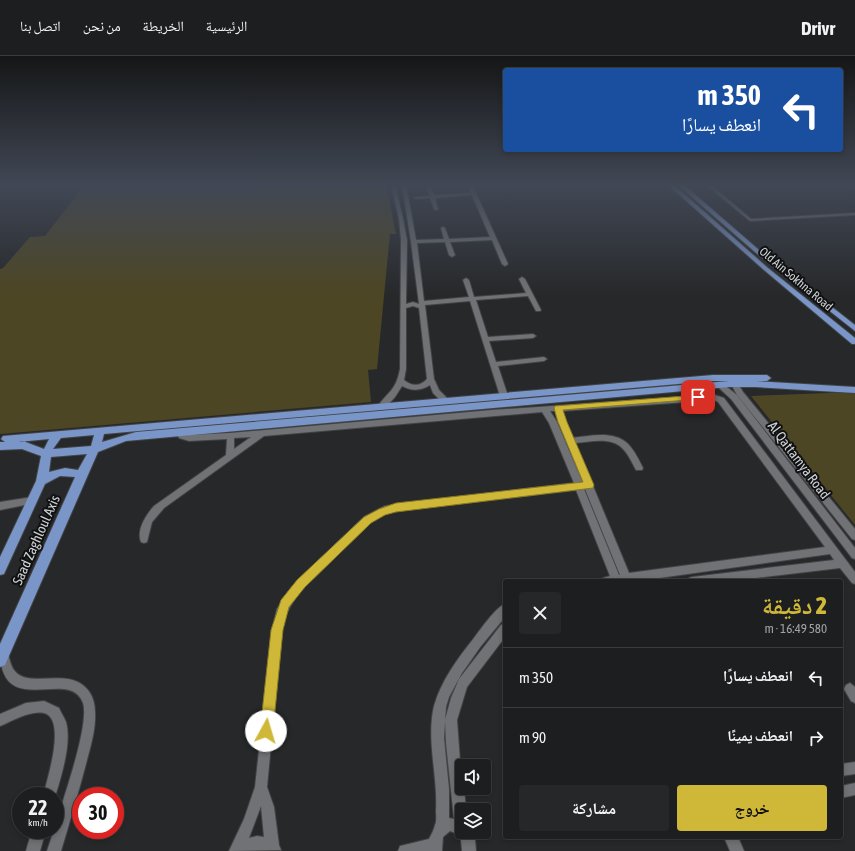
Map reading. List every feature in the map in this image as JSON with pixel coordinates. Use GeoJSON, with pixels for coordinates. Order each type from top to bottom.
{"type":"FeatureCollection","features":[{"type":"Feature","properties":{"kind":"main road","name":"Old Ain Sokhna Road"},"geometry":{"type":"LineString","coordinates":[[712,221],[766,269],[855,342]]}},
{"type":"Feature","properties":{"kind":"main road","name":"Old Ain Sokhna Road"},"geometry":{"type":"LineString","coordinates":[[723,221],[855,329]]}},
{"type":"Feature","properties":{"kind":"main road"},"geometry":{"type":"LineString","coordinates":[[0,440],[726,377],[752,377],[855,383]]}},
{"type":"Feature","properties":{"kind":"main road"},"geometry":{"type":"LineString","coordinates":[[0,446],[23,445],[47,453],[58,454],[94,449],[130,437],[735,384],[855,390]]}},
{"type":"Feature","properties":{"kind":"main road"},"geometry":{"type":"LineString","coordinates":[[664,400],[670,389]]}},
{"type":"Feature","properties":{"kind":"main road","name":"Saad Zaghloul Axis"},"geometry":{"type":"LineString","coordinates":[[2,657],[81,475],[99,438],[99,431]]}},
{"type":"Feature","properties":{"kind":"main road","name":"Saad Zaghloul Axis"},"geometry":{"type":"LineString","coordinates":[[0,570],[41,481],[48,446],[58,435]]}},
{"type":"Feature","properties":{"kind":"main road"},"geometry":{"type":"LineString","coordinates":[[41,481],[48,476],[64,471],[81,475]]}},
{"type":"Feature","properties":{"kind":"street"},"geometry":{"type":"LineString","coordinates":[[381,406],[394,394],[403,369],[403,230],[401,221]]}},
{"type":"Feature","properties":{"kind":"street"},"geometry":{"type":"LineString","coordinates":[[410,221],[431,379],[436,391],[446,401]]}},
{"type":"Feature","properties":{"kind":"street"},"geometry":{"type":"LineString","coordinates":[[486,221],[505,264]]}},
{"type":"Feature","properties":{"kind":"street"},"geometry":{"type":"LineString","coordinates":[[443,228],[452,255]]}},
{"type":"Feature","properties":{"kind":"street"},"geometry":{"type":"LineString","coordinates":[[414,242],[493,238]]}},
{"type":"Feature","properties":{"kind":"street"},"geometry":{"type":"LineString","coordinates":[[522,279],[538,310]]}},
{"type":"Feature","properties":{"kind":"street"},"geometry":{"type":"LineString","coordinates":[[466,280],[504,396]]}},
{"type":"Feature","properties":{"kind":"street"},"geometry":{"type":"LineString","coordinates":[[403,307],[413,304],[422,305],[472,298],[529,294]]}},
{"type":"Feature","properties":{"kind":"street"},"geometry":{"type":"LineString","coordinates":[[486,339],[533,336]]}},
{"type":"Feature","properties":{"kind":"street"},"geometry":{"type":"LineString","coordinates":[[494,364],[544,360]]}},
{"type":"Feature","properties":{"kind":"street"},"geometry":{"type":"LineString","coordinates":[[400,380],[407,386],[418,387],[425,385],[431,379]]}},
{"type":"Feature","properties":{"kind":"street","name":"Al Qattamya Road"},"geometry":{"type":"LineString","coordinates":[[735,384],[740,393],[855,536]]}},
{"type":"Feature","properties":{"kind":"street","name":"Al Qattamya Road"},"geometry":{"type":"LineString","coordinates":[[720,385],[734,397],[855,554]]}},
{"type":"Feature","properties":{"kind":"street"},"geometry":{"type":"LineString","coordinates":[[181,432],[182,436],[189,438],[230,436],[711,396],[718,398],[745,432],[855,580]]}},
{"type":"Feature","properties":{"kind":"street"},"geometry":{"type":"LineString","coordinates":[[558,408],[615,579]]}},
{"type":"Feature","properties":{"kind":"street"},"geometry":{"type":"LineString","coordinates":[[544,409],[552,418],[585,486],[627,579]]}},
{"type":"Feature","properties":{"kind":"street"},"geometry":{"type":"LineString","coordinates":[[745,432],[760,431]]}},
{"type":"Feature","properties":{"kind":"street"},"geometry":{"type":"LineString","coordinates":[[144,539],[144,530],[152,513],[262,433]]}},
{"type":"Feature","properties":{"kind":"street"},"geometry":{"type":"LineString","coordinates":[[230,436],[230,456]]}},
{"type":"Feature","properties":{"kind":"street"},"geometry":{"type":"LineString","coordinates":[[570,441],[600,439],[618,440],[623,443],[639,468]]}},
{"type":"Feature","properties":{"kind":"street"},"geometry":{"type":"LineString","coordinates":[[238,851],[261,787],[277,630],[281,612],[295,590],[361,525],[377,514],[396,508],[585,486]]}},
{"type":"Feature","properties":{"kind":"street"},"geometry":{"type":"LineString","coordinates":[[0,506],[32,501]]}},
{"type":"Feature","properties":{"kind":"street"},"geometry":{"type":"LineString","coordinates":[[634,579],[832,550]]}},
{"type":"Feature","properties":{"kind":"street"},"geometry":{"type":"LineString","coordinates":[[709,579],[842,563]]}},
{"type":"Feature","properties":{"kind":"street"},"geometry":{"type":"LineString","coordinates":[[442,829],[443,791],[439,740],[440,708],[450,681],[503,612]]}},
{"type":"Feature","properties":{"kind":"street"},"geometry":{"type":"LineString","coordinates":[[459,803],[452,744],[451,720],[463,683],[503,631]]}},
{"type":"Feature","properties":{"kind":"street"},"geometry":{"type":"LineString","coordinates":[[481,639],[491,646]]}},
{"type":"Feature","properties":{"kind":"street"},"geometry":{"type":"LineString","coordinates":[[2,657],[7,670],[14,679],[26,683],[57,683],[76,687],[83,692],[88,700],[90,719],[84,747],[54,851]]}},
{"type":"Feature","properties":{"kind":"street"},"geometry":{"type":"LineString","coordinates":[[0,720],[28,708],[44,706],[53,711],[61,723],[62,737],[60,754],[51,787]]}},
{"type":"Feature","properties":{"kind":"street"},"geometry":{"type":"LineString","coordinates":[[843,770],[855,768]]}},
{"type":"Feature","properties":{"kind":"street"},"geometry":{"type":"LineString","coordinates":[[261,787],[268,807],[273,849]]}},
{"type":"Feature","properties":{"kind":"street"},"geometry":{"type":"LineString","coordinates":[[843,792],[855,789]]}},
{"type":"Feature","properties":{"kind":"street"},"geometry":{"type":"LineString","coordinates":[[405,851],[435,848],[436,838],[442,829],[446,826],[455,826]]}},
{"type":"Feature","properties":{"kind":"street"},"geometry":{"type":"LineString","coordinates":[[35,850],[37,839]]}},
{"type":"Feature","properties":{"kind":"street"},"geometry":{"type":"LineString","coordinates":[[468,839],[469,851]]}},
{"type":"Feature","properties":{"kind":"street"},"geometry":{"type":"LineString","coordinates":[[732,839],[737,851]]}},
{"type":"Feature","properties":{"kind":"street"},"geometry":{"type":"LineString","coordinates":[[238,851],[253,843],[260,842],[273,849]]}},
{"type":"Feature","properties":{"kind":"shaded area"},"geometry":{"type":"Polygon","coordinates":[[[56,221],[393,221],[396,234],[390,234],[377,369],[368,370],[371,402],[0,434],[0,269],[3,268],[30,237],[45,236],[56,221]]]}},
{"type":"Feature","properties":{"kind":"shaded area"},"geometry":{"type":"Polygon","coordinates":[[[855,392],[855,525],[751,396],[855,392]]]}},
{"type":"Feature","properties":{"kind":"route"},"geometry":{"type":"LineString","coordinates":[[266,731],[278,621],[281,612],[289,597],[301,583],[367,520],[377,514],[396,508],[589,485],[562,422],[558,408],[698,397]]}}]}
